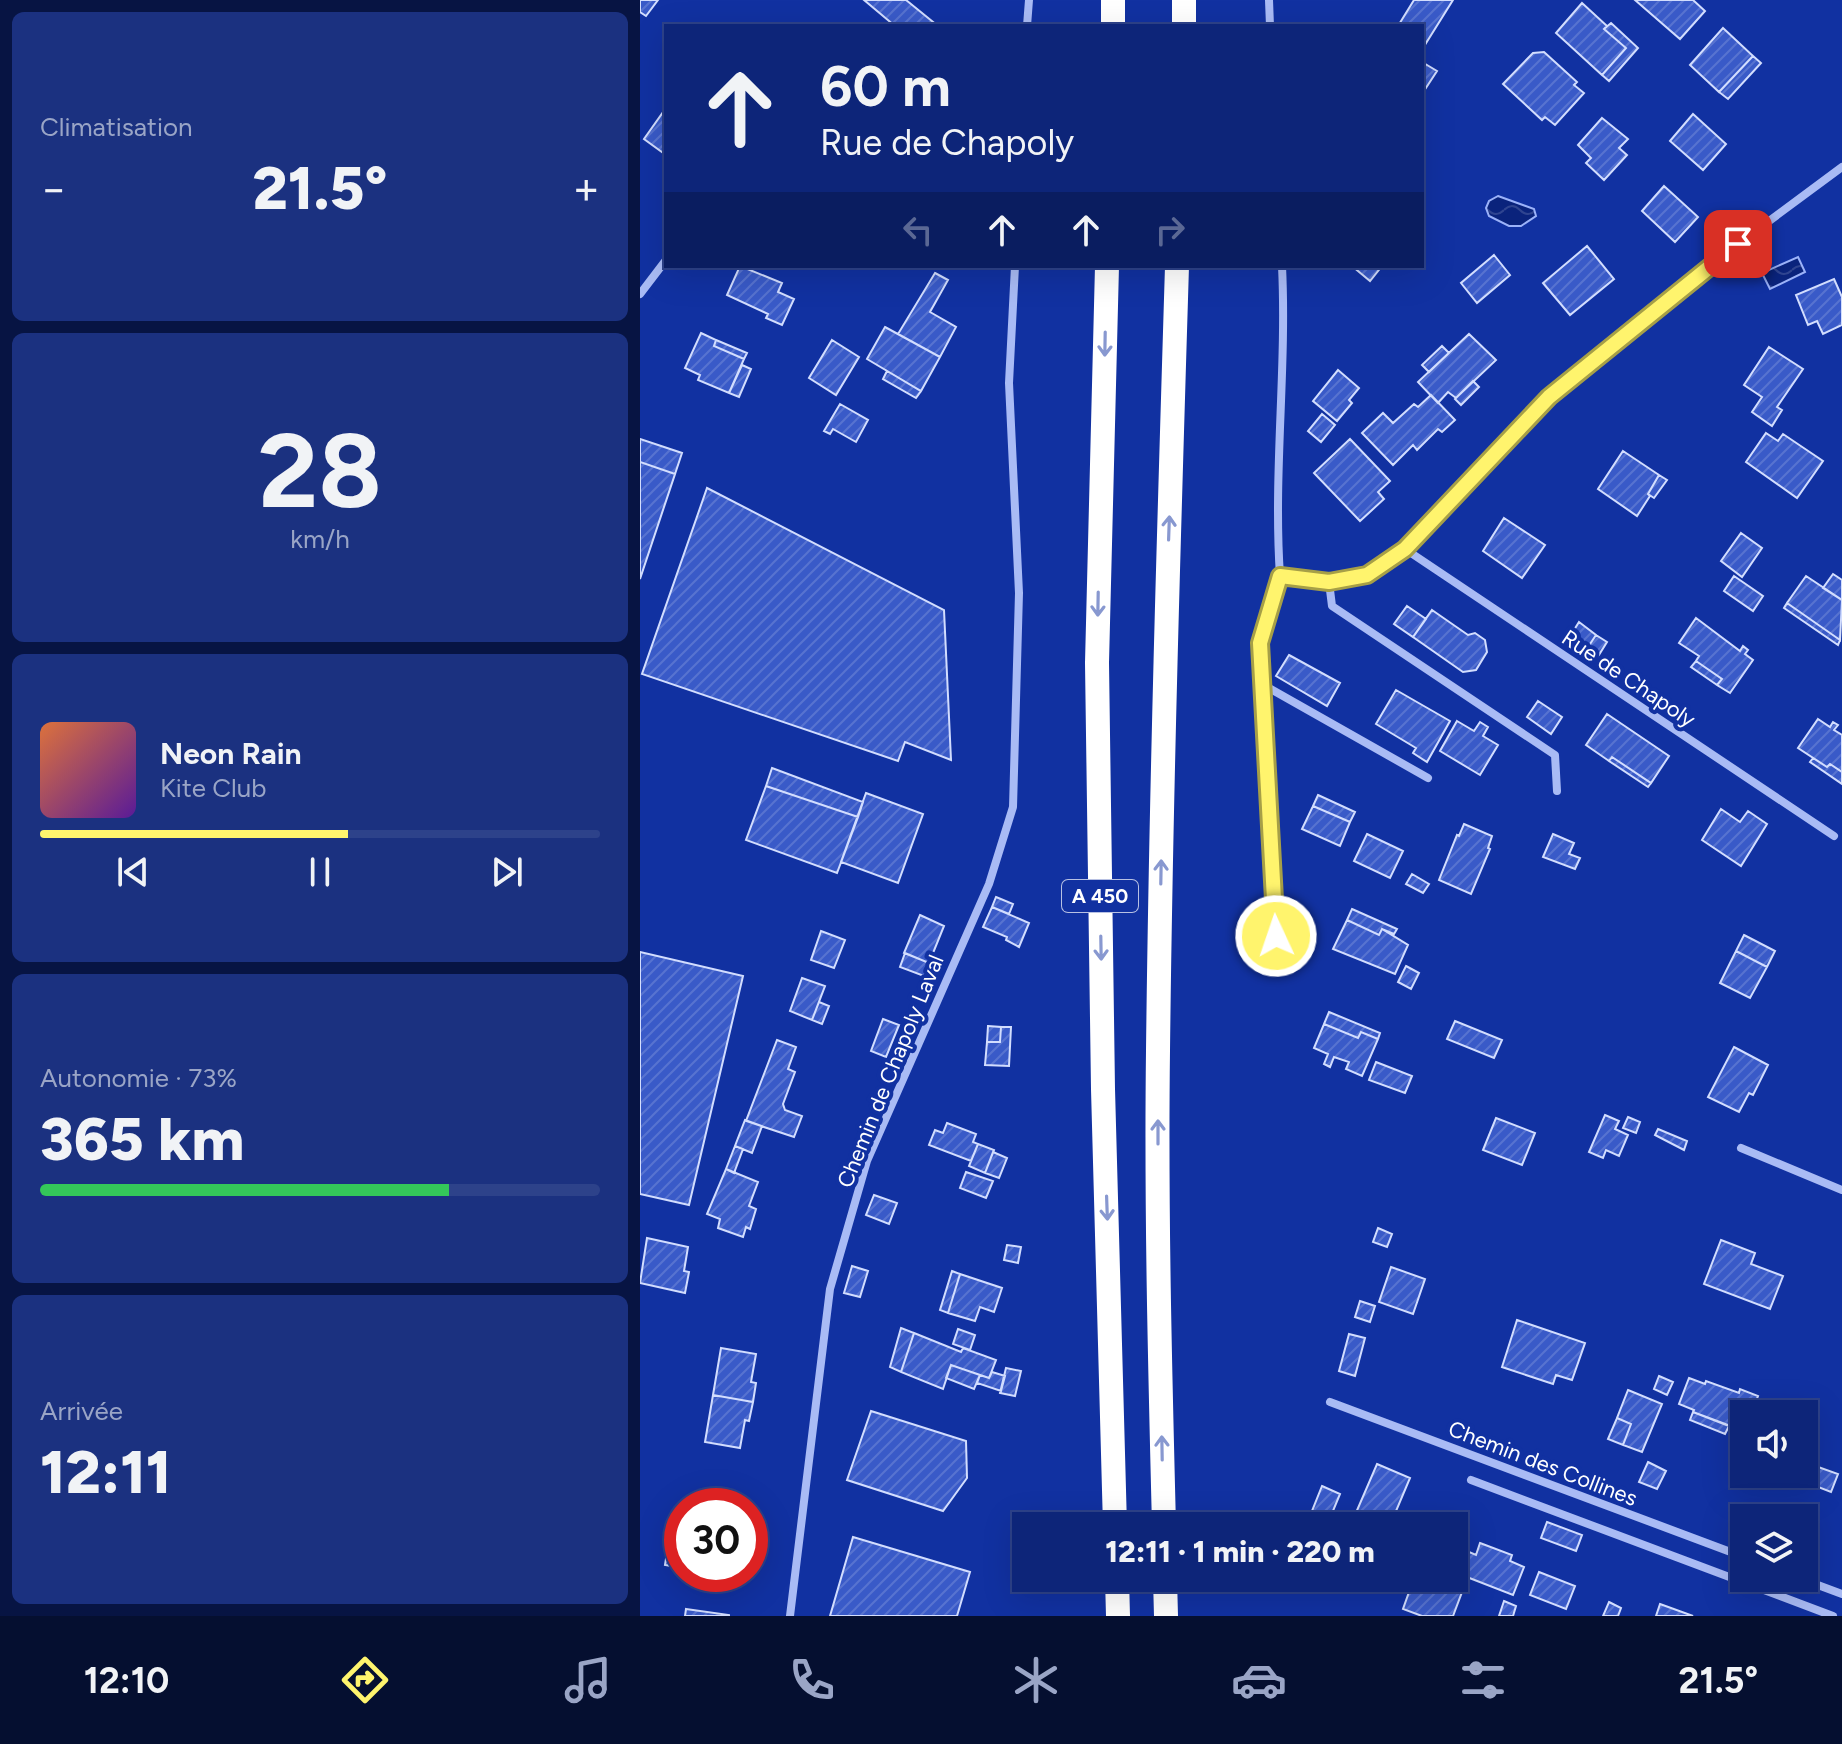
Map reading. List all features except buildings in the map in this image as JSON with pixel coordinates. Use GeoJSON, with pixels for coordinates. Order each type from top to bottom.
{"type":"FeatureCollection","features":[{"type":"Feature","properties":{"kind":"highway"},"geometry":{"type":"LineString","coordinates":[[1113,0],[1113,24]]}},
{"type":"Feature","properties":{"kind":"highway"},"geometry":{"type":"LineString","coordinates":[[1184,0],[1184,24]]}},
{"type":"Feature","properties":{"kind":"highway","name":"A 450"},"geometry":{"type":"LineString","coordinates":[[1107,268],[1097,663],[1103,1073],[1115,1512]]}},
{"type":"Feature","properties":{"kind":"highway","name":"A 450"},"geometry":{"type":"LineString","coordinates":[[1164,1512],[1158,1054],[1164,695],[1177,268]]}},
{"type":"Feature","properties":{"kind":"highway"},"geometry":{"type":"LineString","coordinates":[[1117,1592],[1118,1616]]}},
{"type":"Feature","properties":{"kind":"highway"},"geometry":{"type":"LineString","coordinates":[[1165,1592],[1166,1616]]}},
{"type":"Feature","properties":{"kind":"street"},"geometry":{"type":"LineString","coordinates":[[1027,24],[1029,0]]}},
{"type":"Feature","properties":{"kind":"street"},"geometry":{"type":"LineString","coordinates":[[1269,0],[1270,24]]}},
{"type":"Feature","properties":{"kind":"street"},"geometry":{"type":"LineString","coordinates":[[1280,576],[1329,582],[1367,575],[1405,549],[1549,397],[1738,244],[1842,167]]}},
{"type":"Feature","properties":{"kind":"street"},"geometry":{"type":"LineString","coordinates":[[640,294],[664,263]]}},
{"type":"Feature","properties":{"kind":"street","name":"Chemin de Chapoly Laval"},"geometry":{"type":"LineString","coordinates":[[790,1616],[830,1289],[867,1161],[989,884],[1013,807],[1019,593],[1009,383],[1015,268]]}},
{"type":"Feature","properties":{"kind":"street"},"geometry":{"type":"LineString","coordinates":[[1276,936],[1260,643],[1280,576],[1277,531],[1284,316],[1282,268]]}},
{"type":"Feature","properties":{"kind":"street","name":"Rue de Chapoly"},"geometry":{"type":"LineString","coordinates":[[1405,549],[1834,836]]}},
{"type":"Feature","properties":{"kind":"street"},"geometry":{"type":"LineString","coordinates":[[1329,582],[1332,606],[1555,755],[1557,791]]}},
{"type":"Feature","properties":{"kind":"street"},"geometry":{"type":"LineString","coordinates":[[1262,684],[1428,778]]}},
{"type":"Feature","properties":{"kind":"street"},"geometry":{"type":"LineString","coordinates":[[1741,1148],[1842,1190]]}},
{"type":"Feature","properties":{"kind":"street","name":"Chemin des Collines"},"geometry":{"type":"LineString","coordinates":[[1330,1402],[1730,1552]]}},
{"type":"Feature","properties":{"kind":"street","name":"Chemin des Collines"},"geometry":{"type":"LineString","coordinates":[[1471,1480],[1833,1616]]}},
{"type":"Feature","properties":{"kind":"street"},"geometry":{"type":"LineString","coordinates":[[1818,1585],[1842,1594]]}},
{"type":"Feature","properties":{"kind":"water"},"geometry":{"type":"Polygon","coordinates":[[[1498,196],[1534,209],[1536,216],[1521,226],[1509,226],[1489,216],[1486,208],[1489,201],[1498,196]]]}},
{"type":"Feature","properties":{"kind":"water"},"geometry":{"type":"Polygon","coordinates":[[[1798,257],[1805,272],[1770,289],[1762,273],[1798,257]]]}},
{"type":"Feature","properties":{"kind":"route"},"geometry":{"type":"LineString","coordinates":[[1276,936],[1260,643],[1280,576],[1329,582],[1367,575],[1405,549],[1549,397],[1738,244]]}}]}
